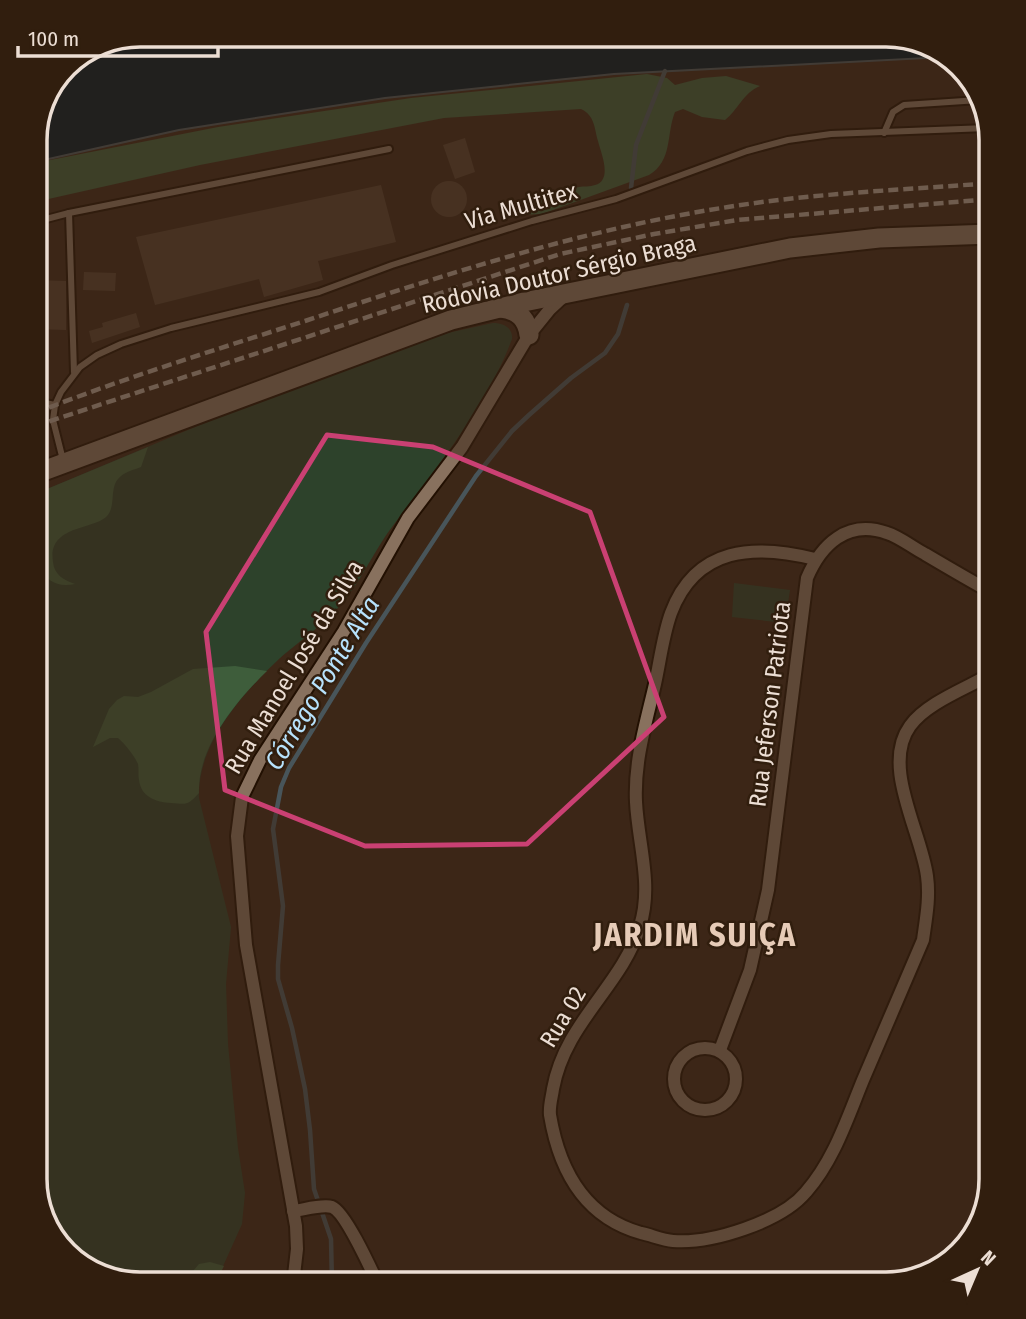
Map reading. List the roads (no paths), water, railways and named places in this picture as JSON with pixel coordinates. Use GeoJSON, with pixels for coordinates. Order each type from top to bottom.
{"type":"FeatureCollection","features":[{"type":"Feature","properties":{"kind":"main road","name":"Rodovia Doutor Sérgio Braga"},"geometry":{"type":"LineString","coordinates":[[47,469],[450,320],[567,293],[790,248],[879,238],[979,234]]}},
{"type":"Feature","properties":{"kind":"main road"},"geometry":{"type":"LineString","coordinates":[[501,308],[520,315],[526,323],[529,335]]}},
{"type":"Feature","properties":{"kind":"street","name":"Rua Manoel José da Silva"},"geometry":{"type":"LineString","coordinates":[[294,1272],[297,1249],[293,1211],[246,945],[237,836],[242,797],[260,760],[344,631],[408,518],[462,447],[529,335],[567,293]]}},
{"type":"Feature","properties":{"kind":"street"},"geometry":{"type":"LineString","coordinates":[[815,559],[843,533],[863,529],[887,533],[979,585]]}},
{"type":"Feature","properties":{"kind":"street","name":"Rua 02"},"geometry":{"type":"LineString","coordinates":[[815,559],[788,552],[737,552],[706,566],[686,584],[671,613],[638,760],[636,801],[646,898],[640,928],[623,961],[571,1036],[556,1069],[549,1110],[559,1157],[588,1204],[620,1227],[672,1241],[720,1237],[770,1219],[805,1194],[834,1150],[923,940],[929,904],[922,847],[899,770],[901,746],[910,725],[930,708],[979,681]]}},
{"type":"Feature","properties":{"kind":"street","name":"Rua Jeferson Patriota"},"geometry":{"type":"LineString","coordinates":[[720,1051],[750,971],[766,901],[807,578],[815,559]]}},
{"type":"Feature","properties":{"kind":"street"},"geometry":{"type":"LineString","coordinates":[[700,1049],[720,1051],[734,1067],[735,1087],[725,1104],[716,1109],[696,1109],[679,1096],[674,1077],[677,1067],[682,1058],[691,1052],[700,1049]]}},
{"type":"Feature","properties":{"kind":"street"},"geometry":{"type":"LineString","coordinates":[[293,1211],[329,1206],[337,1210],[372,1272]]}},
{"type":"Feature","properties":{"kind":"lane"},"geometry":{"type":"LineString","coordinates":[[884,133],[893,112],[904,105],[970,101]]}},
{"type":"Feature","properties":{"kind":"lane","name":"Via Multitex"},"geometry":{"type":"LineString","coordinates":[[74,372],[97,355],[121,344],[170,328],[319,292],[418,257],[533,221],[616,199],[747,151],[788,139],[831,134],[978,128]]}},
{"type":"Feature","properties":{"kind":"lane"},"geometry":{"type":"LineString","coordinates":[[47,219],[389,149]]}},
{"type":"Feature","properties":{"kind":"lane"},"geometry":{"type":"LineString","coordinates":[[63,462],[53,420],[55,405],[64,385],[74,372],[69,213]]}},
{"type":"Feature","properties":{"kind":"lane"},"geometry":{"type":"LineString","coordinates":[[47,403],[55,405]]}},
{"type":"Feature","properties":{"kind":"water"},"geometry":{"type":"Polygon","coordinates":[[[892,47],[910,50],[928,58],[614,74],[385,98],[179,130],[47,159],[50,116],[63,89],[89,63],[122,49],[892,47]]]}},
{"type":"Feature","properties":{"kind":"waterway"},"geometry":{"type":"LineString","coordinates":[[631,188],[636,145],[665,71]]}},
{"type":"Feature","properties":{"kind":"waterway","name":"Córrego Ponte Alta"},"geometry":{"type":"LineString","coordinates":[[332,1272],[331,1239],[314,1189],[305,1089],[278,979],[283,906],[273,829],[281,787],[289,768],[366,643],[476,476],[512,431],[571,378],[605,353],[618,334],[627,305]]}},
{"type":"Feature","properties":{"kind":"railway"},"geometry":{"type":"LineString","coordinates":[[47,409],[170,365],[409,287],[567,241],[674,216],[761,202],[979,184]]}},
{"type":"Feature","properties":{"kind":"railway"},"geometry":{"type":"LineString","coordinates":[[47,422],[560,254],[737,220],[979,200]]}},
{"type":"Feature","properties":{"kind":"district","name":"JARDIM SUIÇA"},"geometry":{"type":"Point","coordinates":[695,935]}}]}
